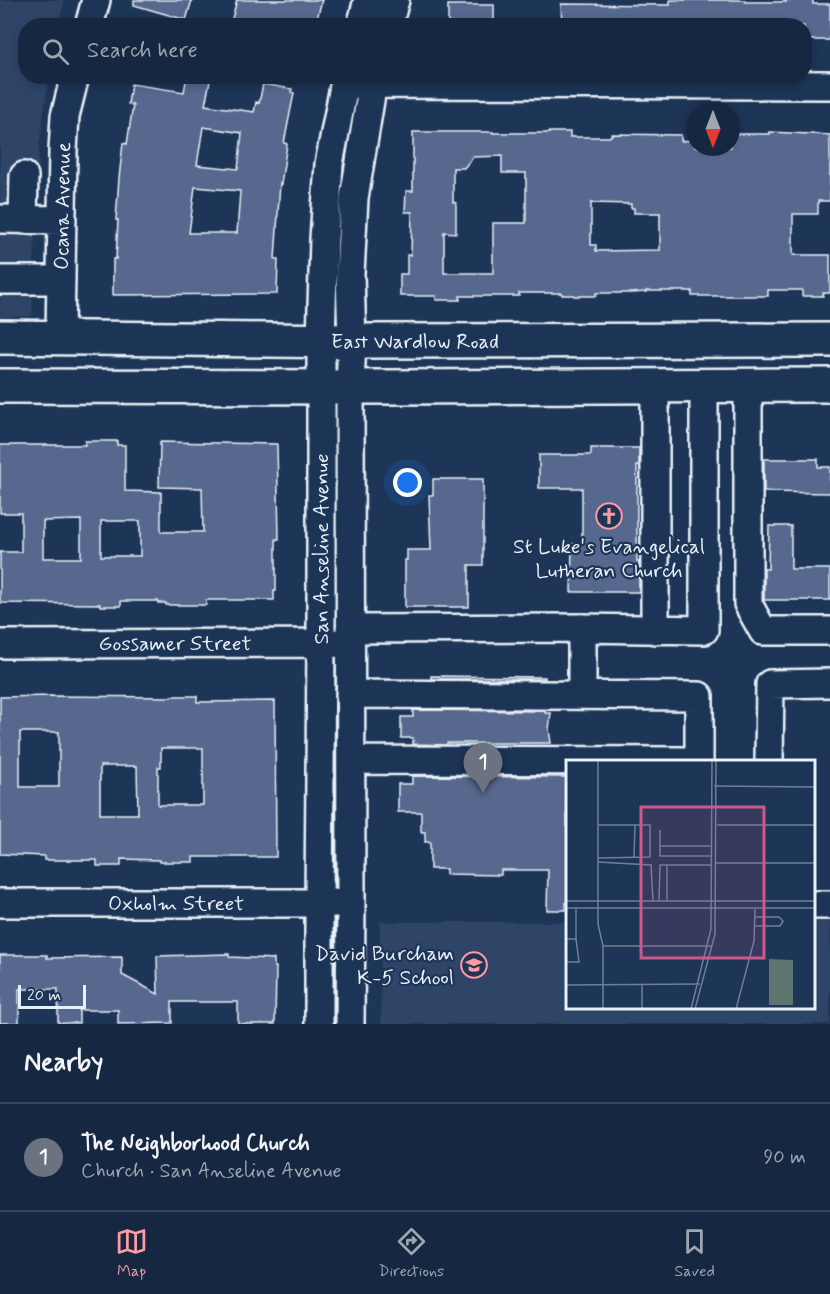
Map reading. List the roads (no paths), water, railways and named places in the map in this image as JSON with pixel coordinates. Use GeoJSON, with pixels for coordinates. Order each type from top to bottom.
{"type":"FeatureCollection","features":[{"type":"Feature","properties":{"kind":"main road","name":"East Wardlow Road"},"geometry":{"type":"LineString","coordinates":[[0,337],[337,341],[830,340]]}},
{"type":"Feature","properties":{"kind":"main road"},"geometry":{"type":"LineString","coordinates":[[610,341],[611,387]]}},
{"type":"Feature","properties":{"kind":"main road"},"geometry":{"type":"LineString","coordinates":[[0,386],[830,386]]}},
{"type":"Feature","properties":{"kind":"street"},"geometry":{"type":"LineString","coordinates":[[91,18],[96,0]]}},
{"type":"Feature","properties":{"kind":"street"},"geometry":{"type":"LineString","coordinates":[[363,18],[369,0]]}},
{"type":"Feature","properties":{"kind":"street"},"geometry":{"type":"LineString","coordinates":[[390,18],[395,0]]}},
{"type":"Feature","properties":{"kind":"street","name":"Ocana Avenue"},"geometry":{"type":"LineString","coordinates":[[60,337],[63,151],[65,116],[73,84]]}},
{"type":"Feature","properties":{"kind":"street","name":"San Anseline Avenue"},"geometry":{"type":"LineString","coordinates":[[319,1024],[321,643],[337,341],[324,239],[329,164],[344,84]]}},
{"type":"Feature","properties":{"kind":"street","name":"San Anseline Avenue"},"geometry":{"type":"LineString","coordinates":[[337,341],[350,274],[354,198],[373,84]]}},
{"type":"Feature","properties":{"kind":"street"},"geometry":{"type":"LineString","coordinates":[[716,84],[830,85]]}},
{"type":"Feature","properties":{"kind":"street"},"geometry":{"type":"LineString","coordinates":[[24,176],[11,220],[62,220]]}},
{"type":"Feature","properties":{"kind":"street"},"geometry":{"type":"LineString","coordinates":[[0,280],[61,279]]}},
{"type":"Feature","properties":{"kind":"street"},"geometry":{"type":"LineString","coordinates":[[655,386],[655,630]]}},
{"type":"Feature","properties":{"kind":"street","name":"Gossamer Street"},"geometry":{"type":"LineString","coordinates":[[0,644],[321,643],[350,636],[582,628],[704,630],[704,386]]}},
{"type":"Feature","properties":{"kind":"street"},"geometry":{"type":"LineString","coordinates":[[748,386],[748,604],[763,631],[830,631]]}},
{"type":"Feature","properties":{"kind":"street","name":"San Anseline Avenue"},"geometry":{"type":"LineString","coordinates":[[336,387],[350,636],[350,1024]]}},
{"type":"Feature","properties":{"kind":"street"},"geometry":{"type":"LineString","coordinates":[[582,628],[582,695]]}},
{"type":"Feature","properties":{"kind":"street"},"geometry":{"type":"LineString","coordinates":[[769,760],[770,684],[830,683]]}},
{"type":"Feature","properties":{"kind":"street"},"geometry":{"type":"LineString","coordinates":[[350,694],[699,696],[699,760]]}},
{"type":"Feature","properties":{"kind":"street"},"geometry":{"type":"LineString","coordinates":[[351,760],[566,761]]}},
{"type":"Feature","properties":{"kind":"street","name":"Oxholm Street"},"geometry":{"type":"LineString","coordinates":[[0,903],[351,904]]}},
{"type":"Feature","properties":{"kind":"place","name":"St Luke's Evangelical Lutheran Church"},"geometry":{"type":"Point","coordinates":[609,516]}},
{"type":"Feature","properties":{"kind":"place","name":"The Neighborhood Church"},"geometry":{"type":"Point","coordinates":[483,793]}},
{"type":"Feature","properties":{"kind":"place","name":"David Burcham K-5 School"},"geometry":{"type":"Point","coordinates":[474,965]}}]}
